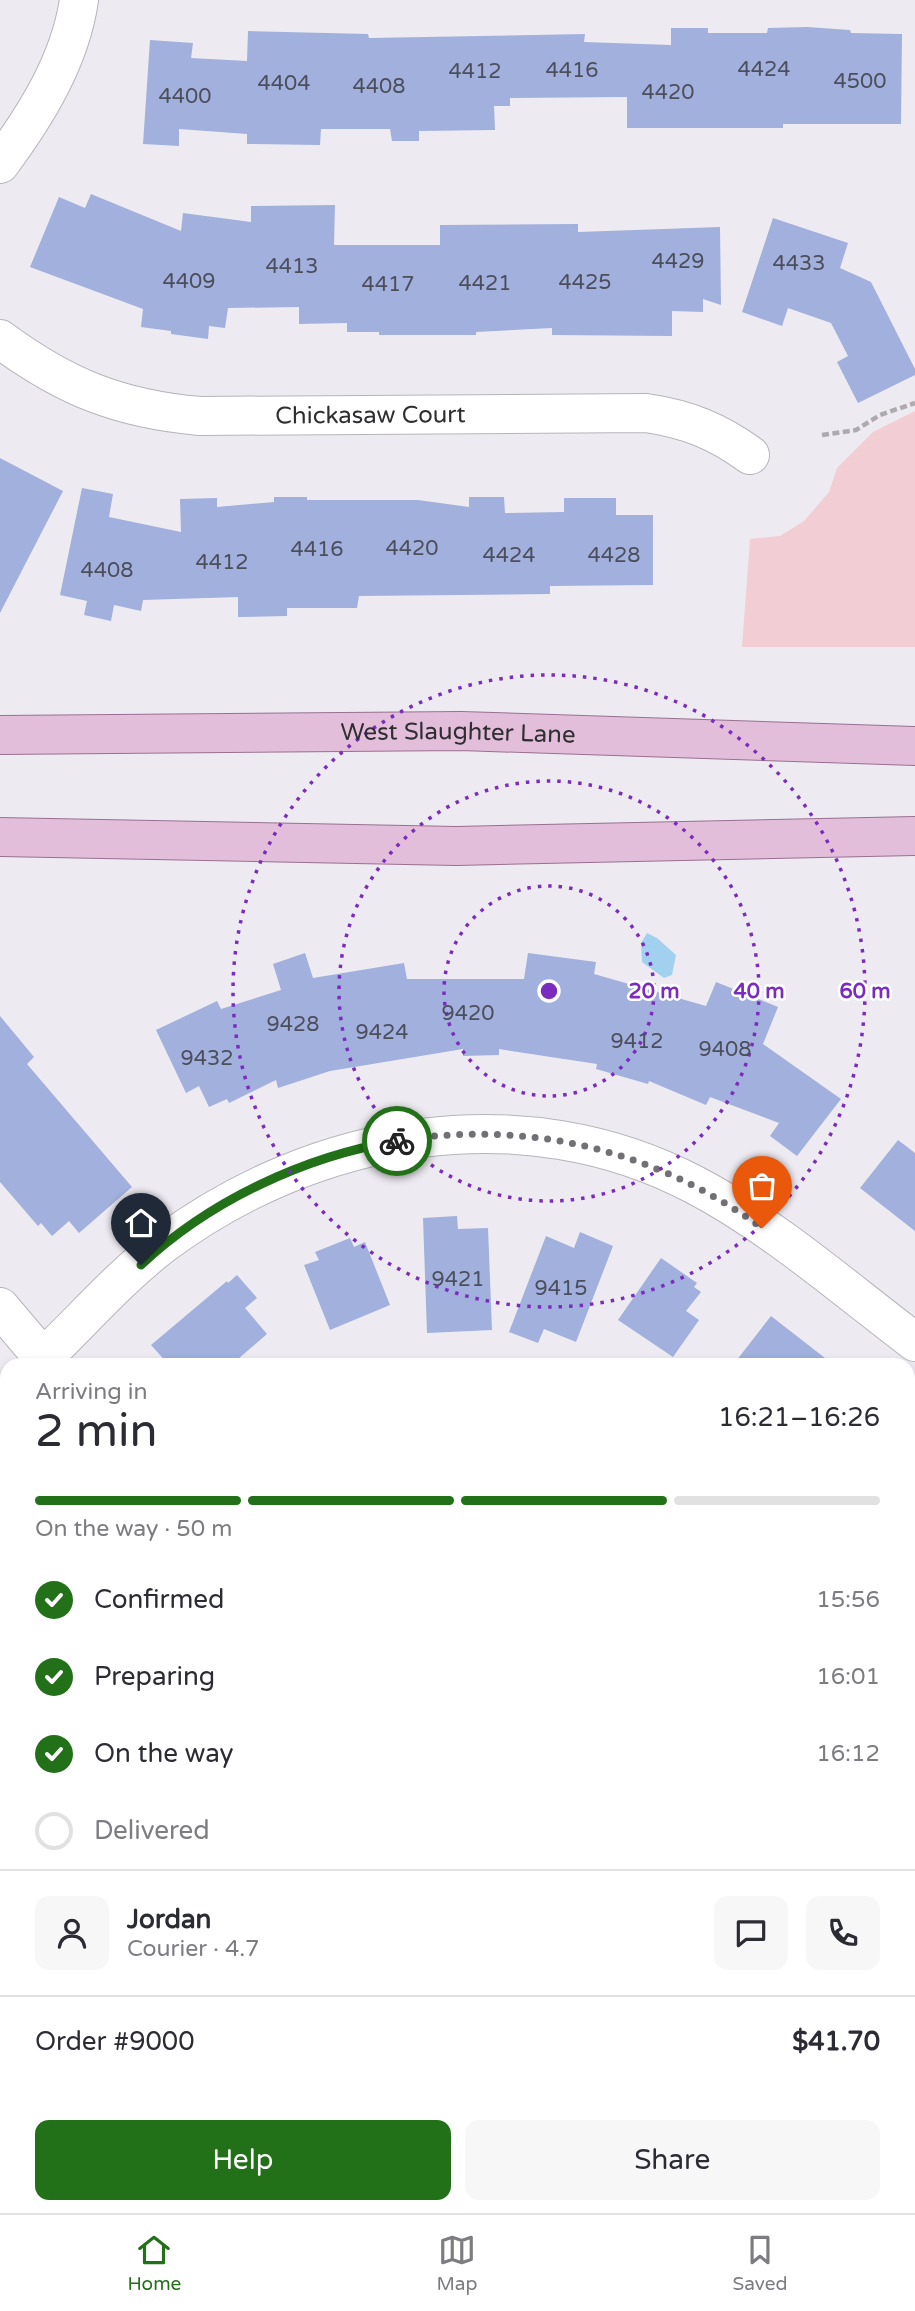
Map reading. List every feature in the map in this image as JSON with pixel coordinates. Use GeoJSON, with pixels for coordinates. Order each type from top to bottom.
{"type":"FeatureCollection","features":[{"type":"Feature","properties":{"kind":"main road","name":"West Slaughter Lane"},"geometry":{"type":"LineString","coordinates":[[0,735],[461,732],[915,746]]}},
{"type":"Feature","properties":{"kind":"main road"},"geometry":{"type":"LineString","coordinates":[[0,837],[456,846],[915,836]]}},
{"type":"Feature","properties":{"kind":"street"},"geometry":{"type":"LineString","coordinates":[[0,164],[28,126],[64,58],[79,0]]}},
{"type":"Feature","properties":{"kind":"street","name":"Chickasaw Court"},"geometry":{"type":"LineString","coordinates":[[0,339],[39,368],[77,388],[112,401],[156,412],[200,416],[646,413],[684,419],[721,434],[750,456]]}},
{"type":"Feature","properties":{"kind":"street"},"geometry":{"type":"LineString","coordinates":[[49,1358],[160,1247],[213,1210],[247,1191],[299,1169],[368,1146],[424,1136],[493,1132],[562,1140],[611,1152],[694,1184],[741,1212],[915,1342]]}},
{"type":"Feature","properties":{"kind":"street"},"geometry":{"type":"LineString","coordinates":[[0,1307],[43,1358]]}},
{"type":"Feature","properties":{"kind":"path"},"geometry":{"type":"LineString","coordinates":[[822,435],[856,430],[880,415],[915,403]]}},
{"type":"Feature","properties":{"kind":"shaded area"},"geometry":{"type":"Polygon","coordinates":[[[915,411],[915,647],[742,647],[750,539],[780,536],[804,521],[829,492],[837,468],[873,432],[915,411]]]}},
{"type":"Feature","properties":{"kind":"water"},"geometry":{"type":"Polygon","coordinates":[[[647,933],[676,955],[672,975],[664,978],[642,962],[641,943],[647,933]]]}},
{"type":"Feature","properties":{"kind":"building"},"geometry":{"type":"Polygon","coordinates":[[[671,28],[708,28],[708,33],[767,33],[768,28],[850,30],[851,33],[902,34],[901,124],[783,124],[783,128],[627,128],[627,97],[510,98],[510,106],[494,106],[495,130],[419,131],[419,141],[392,141],[390,129],[321,129],[320,145],[247,144],[247,134],[179,129],[179,146],[143,144],[150,40],[193,43],[191,58],[247,61],[248,31],[368,34],[369,38],[585,34],[584,42],[671,45],[671,28]]]}},
{"type":"Feature","properties":{"kind":"building"},"geometry":{"type":"Polygon","coordinates":[[[91,194],[181,231],[183,213],[251,222],[251,206],[335,205],[334,245],[440,245],[440,225],[578,224],[578,232],[720,227],[721,305],[703,299],[703,312],[672,311],[672,336],[552,335],[552,328],[476,332],[476,335],[379,335],[379,332],[347,332],[347,323],[299,324],[299,307],[228,308],[225,328],[209,326],[208,339],[171,334],[171,331],[141,327],[143,309],[30,267],[59,197],[85,208],[91,194]]]}},
{"type":"Feature","properties":{"kind":"building"},"geometry":{"type":"Polygon","coordinates":[[[773,218],[848,243],[840,268],[871,282],[915,369],[915,375],[858,403],[837,362],[848,356],[831,323],[788,308],[782,326],[742,312],[773,218]]]}},
{"type":"Feature","properties":{"kind":"building"},"geometry":{"type":"Polygon","coordinates":[[[0,458],[63,491],[0,613],[0,458]]]}},
{"type":"Feature","properties":{"kind":"building"},"geometry":{"type":"Polygon","coordinates":[[[82,488],[113,494],[109,517],[181,532],[180,499],[217,498],[217,507],[274,502],[274,497],[307,497],[307,500],[418,500],[469,507],[469,497],[504,497],[505,513],[564,512],[564,498],[616,498],[616,515],[653,515],[653,585],[550,586],[550,594],[359,596],[357,608],[287,608],[287,616],[238,617],[238,597],[143,600],[141,611],[114,605],[111,621],[84,615],[87,601],[60,595],[82,488]]]}},
{"type":"Feature","properties":{"kind":"building"},"geometry":{"type":"Polygon","coordinates":[[[305,953],[313,978],[404,963],[407,979],[524,979],[528,953],[596,962],[594,974],[706,1006],[716,982],[778,1007],[763,1044],[841,1099],[797,1156],[770,1136],[779,1123],[710,1097],[706,1105],[649,1081],[648,1084],[596,1069],[597,1064],[499,1049],[499,1055],[463,1056],[463,1049],[330,1071],[278,1088],[276,1080],[229,1103],[227,1099],[209,1107],[199,1086],[186,1093],[156,1030],[217,1001],[221,1009],[281,990],[273,964],[305,953]]]}},
{"type":"Feature","properties":{"kind":"building"},"geometry":{"type":"Polygon","coordinates":[[[0,1016],[34,1057],[27,1064],[132,1187],[79,1233],[69,1221],[52,1236],[41,1223],[38,1226],[0,1182],[0,1016]]]}},
{"type":"Feature","properties":{"kind":"building"},"geometry":{"type":"Polygon","coordinates":[[[898,1140],[915,1153],[915,1231],[860,1188],[898,1140]]]}},
{"type":"Feature","properties":{"kind":"building"},"geometry":{"type":"Polygon","coordinates":[[[457,1216],[458,1229],[488,1228],[492,1330],[427,1333],[423,1218],[457,1216]]]}},
{"type":"Feature","properties":{"kind":"building"},"geometry":{"type":"Polygon","coordinates":[[[580,1232],[613,1246],[576,1342],[544,1329],[538,1343],[509,1332],[546,1236],[574,1248],[580,1232]]]}},
{"type":"Feature","properties":{"kind":"building"},"geometry":{"type":"Polygon","coordinates":[[[350,1238],[354,1247],[365,1242],[390,1305],[330,1330],[304,1265],[319,1260],[315,1252],[350,1238]]]}},
{"type":"Feature","properties":{"kind":"building"},"geometry":{"type":"Polygon","coordinates":[[[661,1258],[697,1283],[694,1287],[701,1292],[686,1311],[699,1320],[673,1357],[618,1320],[661,1258]]]}},
{"type":"Feature","properties":{"kind":"building"},"geometry":{"type":"Polygon","coordinates":[[[237,1275],[257,1298],[245,1308],[267,1334],[239,1358],[163,1358],[151,1345],[227,1281],[228,1283],[237,1275]]]}},
{"type":"Feature","properties":{"kind":"building"},"geometry":{"type":"Polygon","coordinates":[[[771,1316],[825,1358],[738,1358],[771,1316]]]}},
{"type":"Feature","properties":{"kind":"way so far"},"geometry":{"type":"LineString","coordinates":[[397,1141],[424,1136],[493,1132],[562,1140],[623,1155],[694,1184],[762,1228]]}},
{"type":"Feature","properties":{"kind":"route"},"geometry":{"type":"LineString","coordinates":[[141,1265],[160,1247],[213,1210],[247,1191],[299,1169],[368,1146],[397,1141]]}}]}
